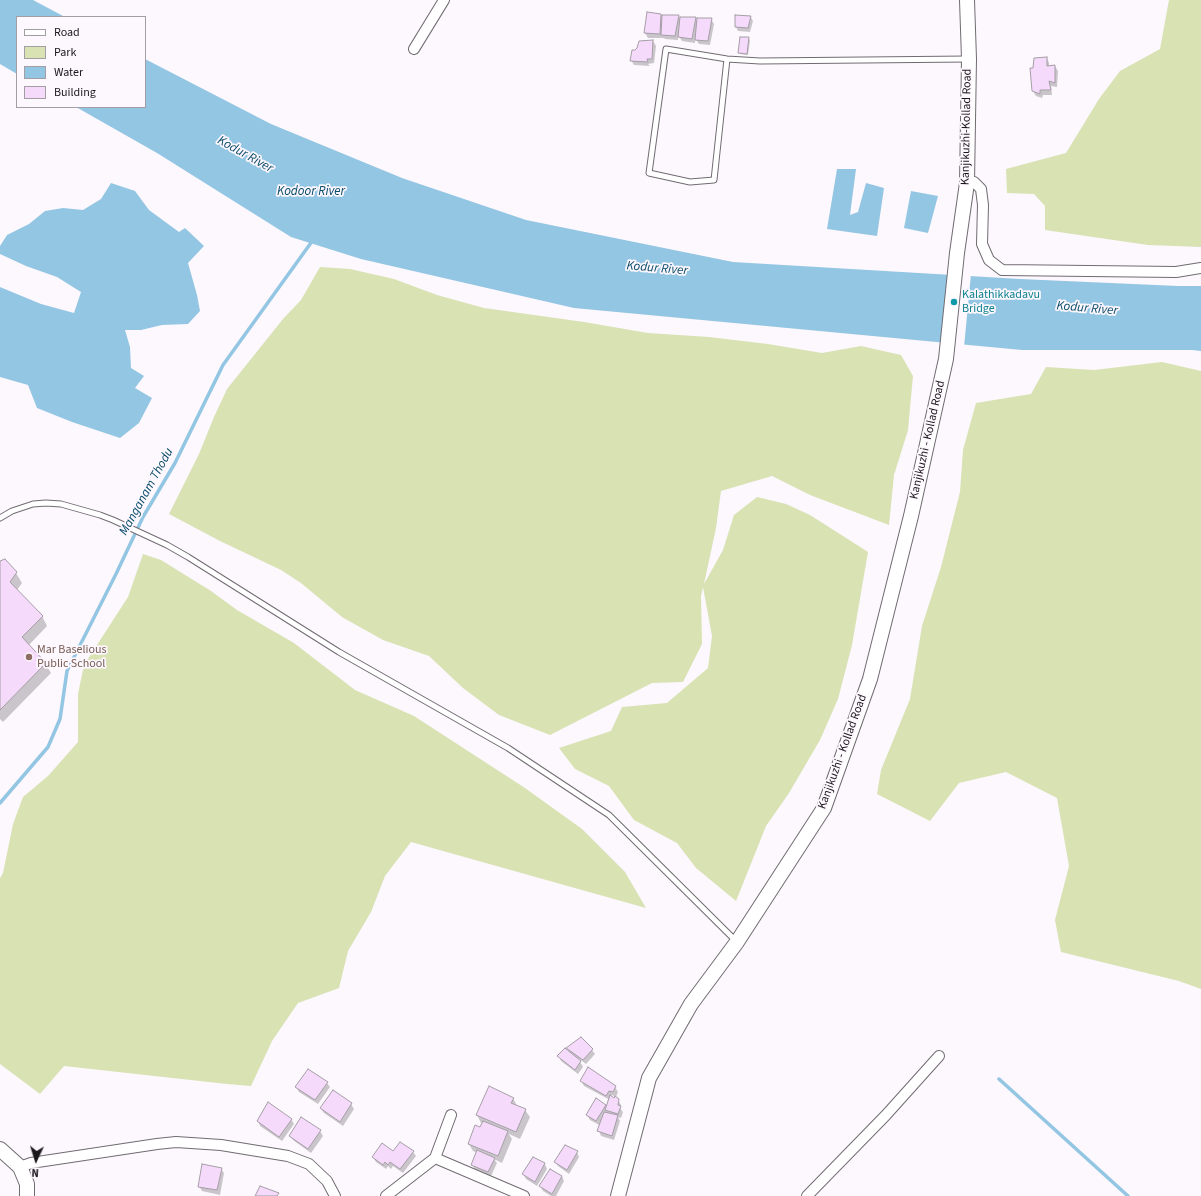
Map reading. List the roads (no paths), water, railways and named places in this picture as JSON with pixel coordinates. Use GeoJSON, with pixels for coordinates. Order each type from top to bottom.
{"type":"FeatureCollection","features":[{"type":"Feature","properties":{"kind":"main road","name":"Kanjikuzhi-Kollad Road"},"geometry":{"type":"LineString","coordinates":[[946,359],[957,253],[967,183],[969,59],[967,0]]}},
{"type":"Feature","properties":{"kind":"main road","name":"Kanjikuzhi - Kollad Road"},"geometry":{"type":"LineString","coordinates":[[618,1196],[649,1078],[691,1004],[737,942],[824,808],[870,679],[911,516],[946,359]]}},
{"type":"Feature","properties":{"kind":"main road"},"geometry":{"type":"LineString","coordinates":[[0,1149],[20,1167],[27,1184],[27,1196]]}},
{"type":"Feature","properties":{"kind":"street"},"geometry":{"type":"LineString","coordinates":[[414,49],[444,0]]}},
{"type":"Feature","properties":{"kind":"street"},"geometry":{"type":"LineString","coordinates":[[967,183],[974,182],[981,189],[983,205],[982,244],[989,260],[1002,270],[1176,272],[1201,268]]}},
{"type":"Feature","properties":{"kind":"street"},"geometry":{"type":"LineString","coordinates":[[807,1196],[940,1056]]}},
{"type":"Feature","properties":{"kind":"street"},"geometry":{"type":"LineString","coordinates":[[386,1196],[435,1158],[452,1115]]}},
{"type":"Feature","properties":{"kind":"street"},"geometry":{"type":"LineString","coordinates":[[20,1167],[31,1163],[157,1144],[176,1142],[222,1145],[288,1156],[309,1164],[327,1181],[335,1196]]}},
{"type":"Feature","properties":{"kind":"street"},"geometry":{"type":"LineString","coordinates":[[435,1158],[524,1196]]}},
{"type":"Feature","properties":{"kind":"lane"},"geometry":{"type":"LineString","coordinates":[[727,59],[714,180],[690,182],[649,173],[666,49],[727,59],[760,61],[969,59]]}},
{"type":"Feature","properties":{"kind":"lane"},"geometry":{"type":"LineString","coordinates":[[0,518],[20,507],[33,504],[61,504],[100,515],[124,525],[167,545],[195,561],[339,652],[508,748],[609,815],[737,942]]}},
{"type":"Feature","properties":{"kind":"water"},"geometry":{"type":"Polygon","coordinates":[[[0,0],[33,0],[63,16],[16,16],[16,73],[0,64],[0,0]]]}},
{"type":"Feature","properties":{"kind":"water","name":"Kodoor River"},"geometry":{"type":"Polygon","coordinates":[[[146,60],[271,124],[402,178],[526,220],[733,262],[1020,279],[1201,286],[1201,351],[1022,350],[574,308],[361,259],[291,237],[157,153],[78,108],[146,108],[146,60]]]}},
{"type":"Feature","properties":{"kind":"water"},"geometry":{"type":"Polygon","coordinates":[[[837,169],[856,169],[850,215],[858,212],[866,183],[884,188],[877,236],[827,229],[837,169]]]}},
{"type":"Feature","properties":{"kind":"water"},"geometry":{"type":"Polygon","coordinates":[[[111,183],[135,191],[149,210],[179,232],[185,228],[204,246],[188,263],[200,311],[188,324],[162,325],[141,330],[125,330],[130,347],[131,368],[144,376],[135,388],[152,398],[139,423],[120,438],[72,422],[37,408],[28,385],[0,377],[0,287],[41,304],[74,313],[81,292],[57,277],[26,266],[0,254],[0,246],[7,235],[29,224],[45,211],[63,208],[83,210],[101,199],[111,183]]]}},
{"type":"Feature","properties":{"kind":"water"},"geometry":{"type":"Polygon","coordinates":[[[911,191],[938,196],[928,233],[904,228],[911,191]]]}},
{"type":"Feature","properties":{"kind":"waterway","name":"Manganam Thodu"},"geometry":{"type":"LineString","coordinates":[[0,803],[48,747],[60,719],[67,671],[143,517],[175,463],[223,365],[313,240]]}},
{"type":"Feature","properties":{"kind":"waterway"},"geometry":{"type":"LineString","coordinates":[[999,1079],[1128,1196]]}},
{"type":"Feature","properties":{"kind":"place","name":"Kalathikkadavu Bridge"},"geometry":{"type":"Point","coordinates":[954,302]}},
{"type":"Feature","properties":{"kind":"place","name":"Mar Baselious Public School"},"geometry":{"type":"Point","coordinates":[29,657]}},
{"type":"Feature","properties":{"kind":"water label","name":"Kodur River"},"geometry":{"type":"Point","coordinates":[245,155]}},
{"type":"Feature","properties":{"kind":"water label","name":"Kodur River"},"geometry":{"type":"Point","coordinates":[657,269]}},
{"type":"Feature","properties":{"kind":"water label","name":"Kodur River"},"geometry":{"type":"Point","coordinates":[1087,309]}}]}
